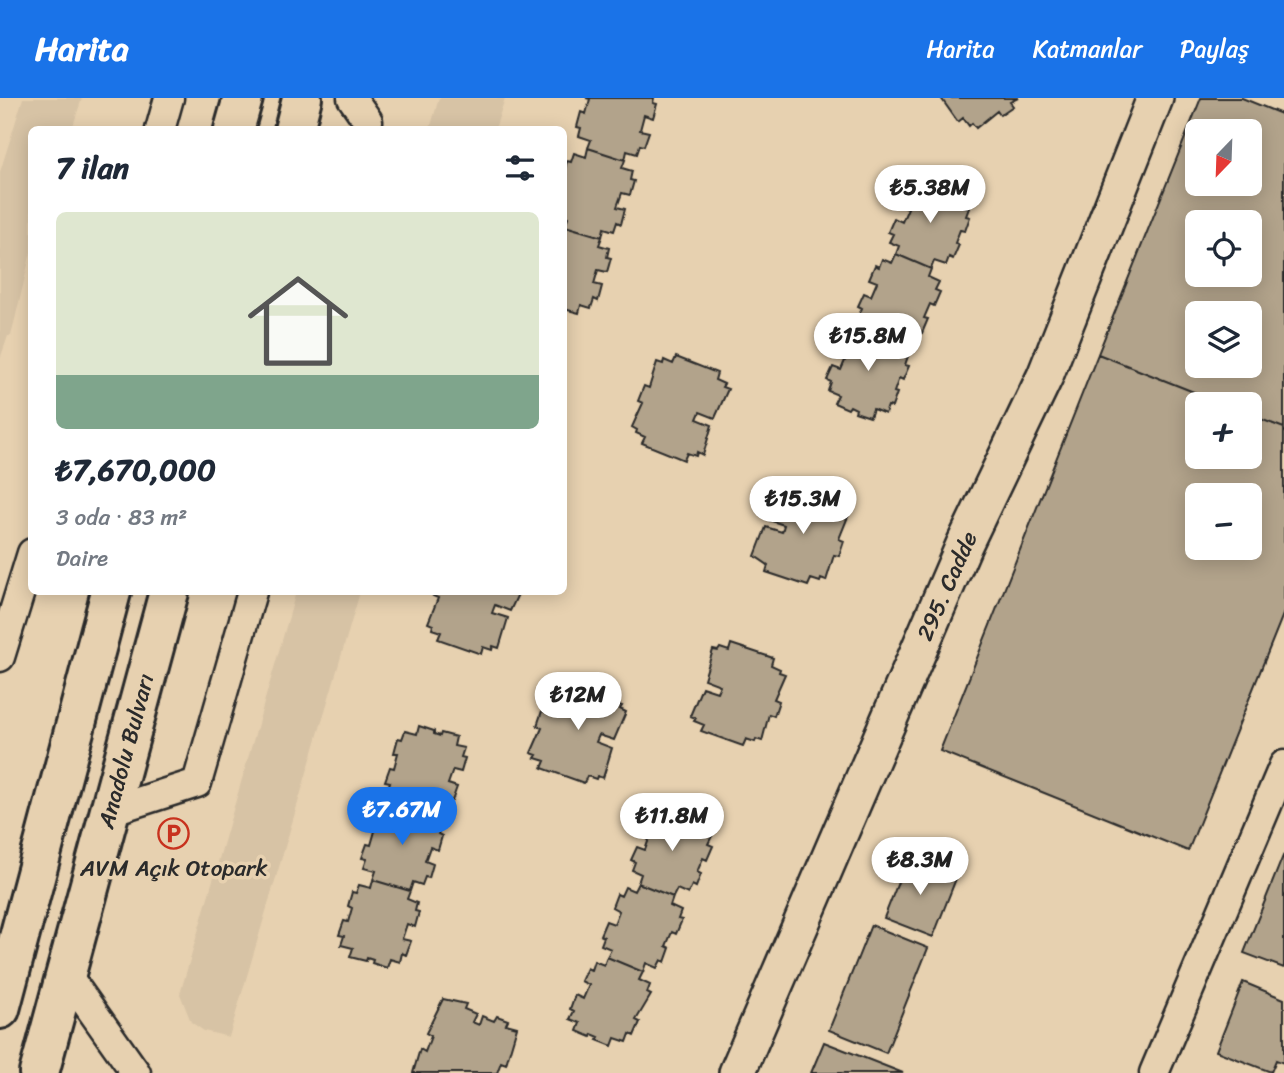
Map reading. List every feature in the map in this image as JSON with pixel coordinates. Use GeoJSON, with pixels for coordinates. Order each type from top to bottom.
{"type":"FeatureCollection","features":[{"type":"Feature","properties":{"kind":"main road"},"geometry":{"type":"LineString","coordinates":[[235,126],[243,98]]}},
{"type":"Feature","properties":{"kind":"main road"},"geometry":{"type":"LineString","coordinates":[[295,126],[302,98]]}},
{"type":"Feature","properties":{"kind":"main road"},"geometry":{"type":"LineString","coordinates":[[0,1009],[110,595]]}},
{"type":"Feature","properties":{"kind":"main road","name":"Anadolu Bulvarı"},"geometry":{"type":"LineString","coordinates":[[39,1073],[168,595]]}},
{"type":"Feature","properties":{"kind":"street"},"geometry":{"type":"LineString","coordinates":[[161,126],[169,98]]}},
{"type":"Feature","properties":{"kind":"street"},"geometry":{"type":"LineString","coordinates":[[352,98],[368,121],[367,126]]}},
{"type":"Feature","properties":{"kind":"street","name":"295. Cadde"},"geometry":{"type":"LineString","coordinates":[[737,1073],[964,545],[1045,376],[1155,98]]}},
{"type":"Feature","properties":{"kind":"street"},"geometry":{"type":"LineString","coordinates":[[0,657],[28,566]]}},
{"type":"Feature","properties":{"kind":"street"},"geometry":{"type":"LineString","coordinates":[[110,811],[197,783],[251,595]]}},
{"type":"Feature","properties":{"kind":"street"},"geometry":{"type":"LineString","coordinates":[[1157,1072],[1284,765]]}},
{"type":"Feature","properties":{"kind":"street"},"geometry":{"type":"LineString","coordinates":[[66,974],[136,1073]]}},
{"type":"Feature","properties":{"kind":"shaded area"},"geometry":{"type":"Polygon","coordinates":[[[23,98],[82,98],[73,126],[28,126],[28,265],[11,336],[8,336],[0,359],[0,172],[23,98]]]}},
{"type":"Feature","properties":{"kind":"shaded area"},"geometry":{"type":"Polygon","coordinates":[[[439,98],[505,98],[496,126],[431,126],[439,98]]]}},
{"type":"Feature","properties":{"kind":"shaded area"},"geometry":{"type":"Polygon","coordinates":[[[295,595],[359,595],[229,1037],[204,1031],[191,1022],[180,994],[295,595]]]}},
{"type":"Feature","properties":{"kind":"building"},"geometry":{"type":"Polygon","coordinates":[[[586,98],[654,98],[653,103],[657,104],[653,118],[644,115],[640,130],[649,132],[644,146],[640,145],[637,154],[627,151],[625,160],[588,148],[591,140],[579,136],[581,128],[577,127],[581,112],[586,114],[590,99],[586,98]]]}},
{"type":"Feature","properties":{"kind":"building"},"geometry":{"type":"Polygon","coordinates":[[[941,98],[1018,98],[1010,102],[1013,106],[1000,115],[997,111],[976,128],[972,123],[969,126],[963,118],[958,122],[941,98]]]}},
{"type":"Feature","properties":{"kind":"building"},"geometry":{"type":"Polygon","coordinates":[[[1201,98],[1242,98],[1284,115],[1284,428],[1262,420],[1262,392],[1194,392],[1098,354],[1185,138],[1185,196],[1262,196],[1262,119],[1193,119],[1201,98]]]}},
{"type":"Feature","properties":{"kind":"building"},"geometry":{"type":"Polygon","coordinates":[[[588,148],[625,160],[622,168],[632,171],[630,180],[634,181],[630,195],[622,193],[617,207],[625,209],[621,224],[617,222],[614,231],[604,228],[602,237],[567,227],[567,161],[571,162],[574,153],[586,157],[588,148]]]}},
{"type":"Feature","properties":{"kind":"building"},"geometry":{"type":"Polygon","coordinates":[[[926,180],[946,192],[947,189],[962,195],[958,203],[969,208],[966,216],[970,217],[965,231],[960,230],[955,243],[959,245],[953,259],[949,257],[946,265],[934,261],[931,269],[896,254],[899,246],[889,242],[893,234],[888,232],[894,218],[902,222],[908,208],[900,204],[906,191],[910,193],[913,184],[923,188],[926,180]]]}},
{"type":"Feature","properties":{"kind":"building"},"geometry":{"type":"Polygon","coordinates":[[[567,227],[602,237],[599,245],[609,248],[607,257],[611,258],[607,272],[598,270],[594,284],[602,286],[598,301],[594,299],[591,308],[581,305],[579,313],[567,310],[567,227]]]}},
{"type":"Feature","properties":{"kind":"building"},"geometry":{"type":"Polygon","coordinates":[[[896,254],[931,269],[928,277],[939,282],[935,290],[940,292],[934,306],[930,304],[922,333],[918,332],[915,340],[904,335],[900,343],[865,329],[868,320],[858,317],[862,308],[858,306],[864,293],[871,296],[877,282],[869,279],[875,265],[879,267],[882,259],[892,263],[896,254]]]}},
{"type":"Feature","properties":{"kind":"building"},"geometry":{"type":"Polygon","coordinates":[[[865,329],[900,343],[897,352],[908,356],[905,365],[909,366],[903,380],[899,378],[892,407],[888,406],[885,414],[873,409],[870,417],[855,412],[856,409],[850,406],[848,409],[834,403],[838,395],[828,391],[831,382],[827,380],[833,367],[841,370],[847,356],[839,353],[844,339],[848,341],[852,333],[861,337],[865,329]]]}},
{"type":"Feature","properties":{"kind":"building"},"geometry":{"type":"Polygon","coordinates":[[[1098,354],[1194,392],[1185,392],[1185,469],[1262,469],[1262,420],[1284,428],[1284,612],[1188,851],[940,751],[1098,354]]]}},
{"type":"Feature","properties":{"kind":"building"},"geometry":{"type":"Polygon","coordinates":[[[676,357],[717,373],[715,380],[728,389],[715,418],[700,412],[697,419],[712,425],[703,455],[697,452],[696,456],[687,453],[684,460],[642,443],[645,437],[636,433],[637,430],[632,427],[643,403],[638,401],[644,386],[649,388],[657,362],[663,364],[664,360],[673,364],[676,357]]]}},
{"type":"Feature","properties":{"kind":"building"},"geometry":{"type":"Polygon","coordinates":[[[796,484],[838,499],[836,506],[845,509],[844,512],[849,514],[839,539],[844,541],[839,556],[834,555],[826,581],[811,579],[808,586],[766,572],[768,565],[755,556],[766,527],[782,532],[784,525],[769,520],[778,490],[783,492],[784,488],[794,491],[796,484]]]}},
{"type":"Feature","properties":{"kind":"building"},"geometry":{"type":"Polygon","coordinates":[[[518,595],[510,611],[495,605],[492,613],[508,618],[499,648],[493,646],[492,650],[483,647],[481,654],[438,639],[441,632],[432,629],[433,625],[428,623],[438,598],[433,596],[518,595]]]}},
{"type":"Feature","properties":{"kind":"building"},"geometry":{"type":"Polygon","coordinates":[[[731,644],[773,658],[771,665],[785,674],[774,699],[779,701],[774,716],[769,714],[762,741],[746,739],[743,746],[701,731],[704,725],[690,716],[702,687],[717,692],[720,685],[704,679],[713,650],[718,651],[720,648],[729,651],[731,644]]]}},
{"type":"Feature","properties":{"kind":"building"},"geometry":{"type":"Polygon","coordinates":[[[573,681],[615,696],[613,703],[622,706],[620,709],[626,712],[614,740],[599,735],[596,742],[612,748],[603,778],[587,776],[584,783],[542,768],[545,761],[535,758],[537,755],[531,753],[542,728],[537,726],[542,711],[547,712],[554,687],[560,689],[561,684],[571,688],[573,681]]]}},
{"type":"Feature","properties":{"kind":"building"},"geometry":{"type":"Polygon","coordinates":[[[419,726],[440,736],[441,733],[456,737],[454,746],[464,748],[461,757],[465,758],[461,772],[453,770],[448,784],[457,787],[452,801],[448,800],[446,808],[436,805],[433,814],[396,803],[399,794],[387,791],[390,782],[385,781],[390,767],[394,768],[398,738],[402,739],[405,731],[417,734],[419,726]]]}},
{"type":"Feature","properties":{"kind":"building"},"geometry":{"type":"Polygon","coordinates":[[[396,803],[433,814],[430,823],[440,826],[438,834],[442,836],[438,850],[430,847],[425,861],[433,864],[429,878],[425,877],[422,885],[413,882],[410,891],[373,880],[376,871],[364,868],[367,859],[362,858],[367,844],[371,845],[375,831],[371,829],[375,815],[379,817],[382,808],[394,812],[396,803]]]}},
{"type":"Feature","properties":{"kind":"building"},"geometry":{"type":"Polygon","coordinates":[[[669,808],[683,814],[682,817],[688,820],[689,817],[704,823],[701,831],[712,836],[708,844],[713,846],[707,860],[703,858],[697,872],[701,874],[696,887],[692,885],[688,894],[677,889],[673,897],[638,883],[641,874],[632,870],[635,862],[631,860],[637,847],[645,850],[650,836],[642,833],[648,819],[652,821],[655,813],[665,817],[669,808]]]}},
{"type":"Feature","properties":{"kind":"building"},"geometry":{"type":"Polygon","coordinates":[[[908,857],[957,876],[933,937],[884,918],[908,857]]]}},
{"type":"Feature","properties":{"kind":"building"},"geometry":{"type":"Polygon","coordinates":[[[1284,857],[1284,968],[1244,953],[1284,857]]]}},
{"type":"Feature","properties":{"kind":"building"},"geometry":{"type":"Polygon","coordinates":[[[373,880],[410,891],[407,899],[417,903],[415,911],[419,912],[415,927],[407,924],[402,939],[411,941],[406,955],[402,953],[400,962],[390,959],[387,968],[372,963],[373,960],[367,958],[366,961],[350,957],[353,948],[341,945],[344,936],[339,935],[344,921],[348,922],[352,908],[348,906],[352,892],[356,893],[359,885],[371,888],[373,880]]]}},
{"type":"Feature","properties":{"kind":"building"},"geometry":{"type":"Polygon","coordinates":[[[638,883],[673,897],[670,906],[681,911],[678,919],[682,920],[676,934],[672,932],[666,946],[670,948],[665,962],[661,960],[657,968],[646,963],[643,972],[607,957],[611,949],[601,945],[604,937],[600,935],[606,921],[614,924],[619,911],[612,907],[617,894],[621,896],[625,887],[634,891],[638,883]]]}},
{"type":"Feature","properties":{"kind":"building"},"geometry":{"type":"Polygon","coordinates":[[[871,925],[928,948],[886,1053],[829,1030],[871,925]]]}},
{"type":"Feature","properties":{"kind":"building"},"geometry":{"type":"Polygon","coordinates":[[[607,957],[643,972],[639,980],[650,985],[647,993],[651,995],[636,1020],[640,1022],[634,1036],[630,1034],[627,1042],[615,1038],[612,1046],[597,1040],[599,1037],[592,1034],[591,1037],[577,1031],[580,1023],[570,1019],[574,1011],[570,1009],[575,995],[583,999],[589,985],[581,981],[587,968],[591,970],[594,961],[604,965],[607,957]]]}},
{"type":"Feature","properties":{"kind":"building"},"geometry":{"type":"Polygon","coordinates":[[[1243,982],[1284,999],[1284,1063],[1276,1060],[1271,1072],[1216,1051],[1243,982]]]}},
{"type":"Feature","properties":{"kind":"building"},"geometry":{"type":"Polygon","coordinates":[[[443,999],[466,1004],[464,1009],[476,1014],[472,1022],[479,1025],[482,1016],[494,1021],[497,1016],[508,1020],[506,1024],[517,1027],[506,1064],[501,1062],[497,1073],[413,1073],[420,1049],[425,1052],[431,1036],[426,1033],[443,999]]]}},
{"type":"Feature","properties":{"kind":"building"},"geometry":{"type":"Polygon","coordinates":[[[824,1042],[903,1073],[811,1073],[824,1042]]]}},
{"type":"Feature","properties":{"kind":"place","name":"AVM Açık Otopark"},"geometry":{"type":"Point","coordinates":[174,834]}}]}
